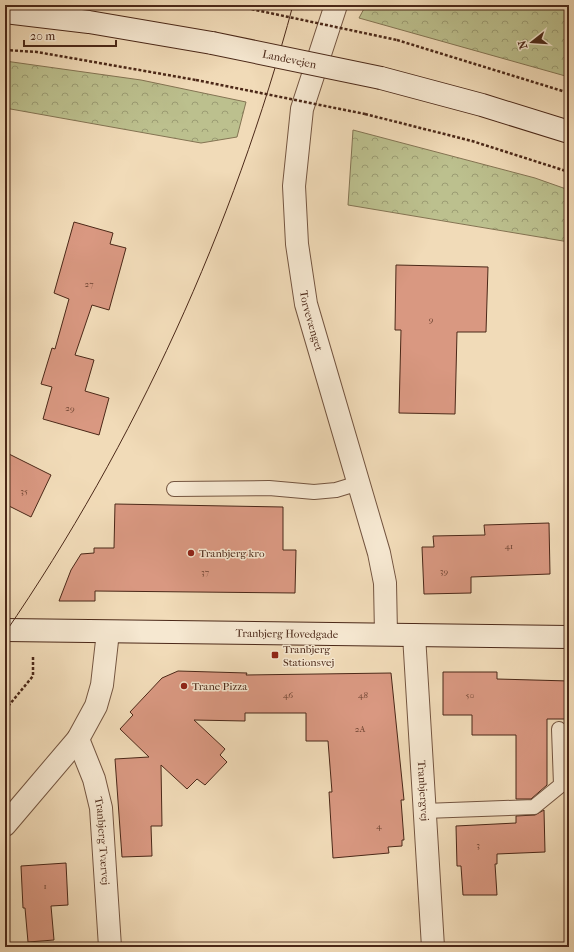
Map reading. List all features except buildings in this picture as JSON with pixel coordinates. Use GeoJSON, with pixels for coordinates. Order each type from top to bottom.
{"type":"FeatureCollection","features":[{"type":"Feature","properties":{"kind":"street","name":"Torvevænget"},"geometry":{"type":"LineString","coordinates":[[336,5],[302,109],[294,186],[297,244],[306,304],[359,483],[382,568],[385,583],[386,634]]}},
{"type":"Feature","properties":{"kind":"street","name":"Landevejen"},"geometry":{"type":"LineString","coordinates":[[5,12],[88,22],[212,43],[381,78],[482,105],[569,132]]}},
{"type":"Feature","properties":{"kind":"street","name":"Tranbjerg Hovedgade"},"geometry":{"type":"LineString","coordinates":[[5,630],[569,637]]}},
{"type":"Feature","properties":{"kind":"street"},"geometry":{"type":"LineString","coordinates":[[5,825],[78,739],[96,706],[102,685],[108,632]]}},
{"type":"Feature","properties":{"kind":"street","name":"Tranbjergvej"},"geometry":{"type":"LineString","coordinates":[[414,635],[433,947]]}},
{"type":"Feature","properties":{"kind":"street","name":"Tranbjerg Tværvej"},"geometry":{"type":"LineString","coordinates":[[78,739],[94,779],[101,808],[110,947]]}},
{"type":"Feature","properties":{"kind":"lane"},"geometry":{"type":"LineString","coordinates":[[174,489],[269,488],[314,492],[336,490],[359,483]]}},
{"type":"Feature","properties":{"kind":"lane"},"geometry":{"type":"LineString","coordinates":[[424,811],[534,807],[561,785],[559,729]]}},
{"type":"Feature","properties":{"kind":"path"},"geometry":{"type":"LineString","coordinates":[[232,5],[397,40],[569,92]]}},
{"type":"Feature","properties":{"kind":"path"},"geometry":{"type":"LineString","coordinates":[[5,50],[37,52],[196,80],[365,114],[472,141],[569,172]]}},
{"type":"Feature","properties":{"kind":"path"},"geometry":{"type":"LineString","coordinates":[[5,710],[33,676],[33,631]]}},
{"type":"Feature","properties":{"kind":"green space"},"geometry":{"type":"Polygon","coordinates":[[[366,5],[569,5],[569,77],[359,18],[366,5]]]}},
{"type":"Feature","properties":{"kind":"green space"},"geometry":{"type":"Polygon","coordinates":[[[5,61],[141,80],[246,102],[237,137],[201,143],[5,108],[5,61]]]}},
{"type":"Feature","properties":{"kind":"green space"},"geometry":{"type":"Polygon","coordinates":[[[353,130],[535,178],[569,190],[569,242],[348,205],[353,130]]]}},
{"type":"Feature","properties":{"kind":"tram line"},"geometry":{"type":"LineString","coordinates":[[5,633],[53,560],[97,486],[138,409],[176,331],[210,251],[241,170],[269,88],[293,5]]}},
{"type":"Feature","properties":{"kind":"place","name":"Tranbjerg kro"},"geometry":{"type":"Point","coordinates":[191,553]}},
{"type":"Feature","properties":{"kind":"place","name":"Tranbjerg Stationsvej"},"geometry":{"type":"Point","coordinates":[275,655]}},
{"type":"Feature","properties":{"kind":"place","name":"Trane Pizza"},"geometry":{"type":"Point","coordinates":[184,686]}}]}
